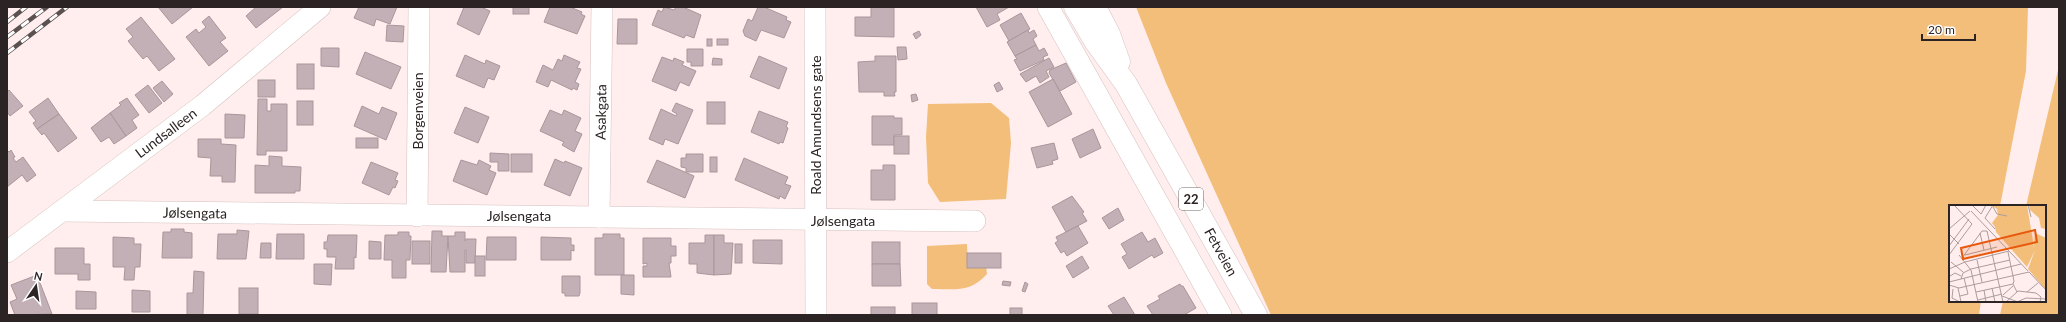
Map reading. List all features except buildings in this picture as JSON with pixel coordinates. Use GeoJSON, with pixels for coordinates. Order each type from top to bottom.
{"type":"FeatureCollection","features":[{"type":"Feature","properties":{"kind":"highway","name":"Fetveien"},"geometry":{"type":"LineString","coordinates":[[1075,7],[1095,41],[1126,84],[1256,315]]}},
{"type":"Feature","properties":{"kind":"highway","name":"Fetveien"},"geometry":{"type":"LineString","coordinates":[[1095,7],[1109,34],[1126,84]]}},
{"type":"Feature","properties":{"kind":"street","name":"Lundsalleen"},"geometry":{"type":"LineString","coordinates":[[7,252],[203,105],[320,7]]}},
{"type":"Feature","properties":{"kind":"street","name":"Borgenveien"},"geometry":{"type":"LineString","coordinates":[[417,216],[419,7]]}},
{"type":"Feature","properties":{"kind":"street","name":"Asakgata"},"geometry":{"type":"LineString","coordinates":[[599,217],[602,7]]}},
{"type":"Feature","properties":{"kind":"street","name":"Roald Amundsens gate"},"geometry":{"type":"LineString","coordinates":[[815,7],[816,315]]}},
{"type":"Feature","properties":{"kind":"street"},"geometry":{"type":"LineString","coordinates":[[1048,7],[1221,315]]}},
{"type":"Feature","properties":{"kind":"street","name":"Jølsengata"},"geometry":{"type":"LineString","coordinates":[[62,211],[816,221],[976,221]]}},
{"type":"Feature","properties":{"kind":"shaded area"},"geometry":{"type":"Polygon","coordinates":[[[1136,7],[2028,7],[2026,71],[2000,205],[1949,205],[1949,302],[1981,302],[1979,315],[1271,315],[1166,83],[1136,7]]]}},
{"type":"Feature","properties":{"kind":"shaded area"},"geometry":{"type":"Polygon","coordinates":[[[2059,66],[2059,315],[2000,315],[2003,302],[2046,302],[2046,205],[2026,205],[2059,66]]]}},
{"type":"Feature","properties":{"kind":"shaded area"},"geometry":{"type":"Polygon","coordinates":[[[991,103],[1009,118],[1011,143],[1006,199],[940,202],[928,183],[926,137],[928,104],[991,103]]]}},
{"type":"Feature","properties":{"kind":"shaded area"},"geometry":{"type":"Polygon","coordinates":[[[967,244],[968,266],[986,266],[987,274],[981,280],[962,289],[932,289],[927,284],[927,246],[967,244]]]}},
{"type":"Feature","properties":{"kind":"railway"},"geometry":{"type":"LineString","coordinates":[[7,22],[26,7]]}},
{"type":"Feature","properties":{"kind":"railway"},"geometry":{"type":"LineString","coordinates":[[7,37],[47,7]]}},
{"type":"Feature","properties":{"kind":"railway"},"geometry":{"type":"LineString","coordinates":[[7,53],[67,7]]}}]}
